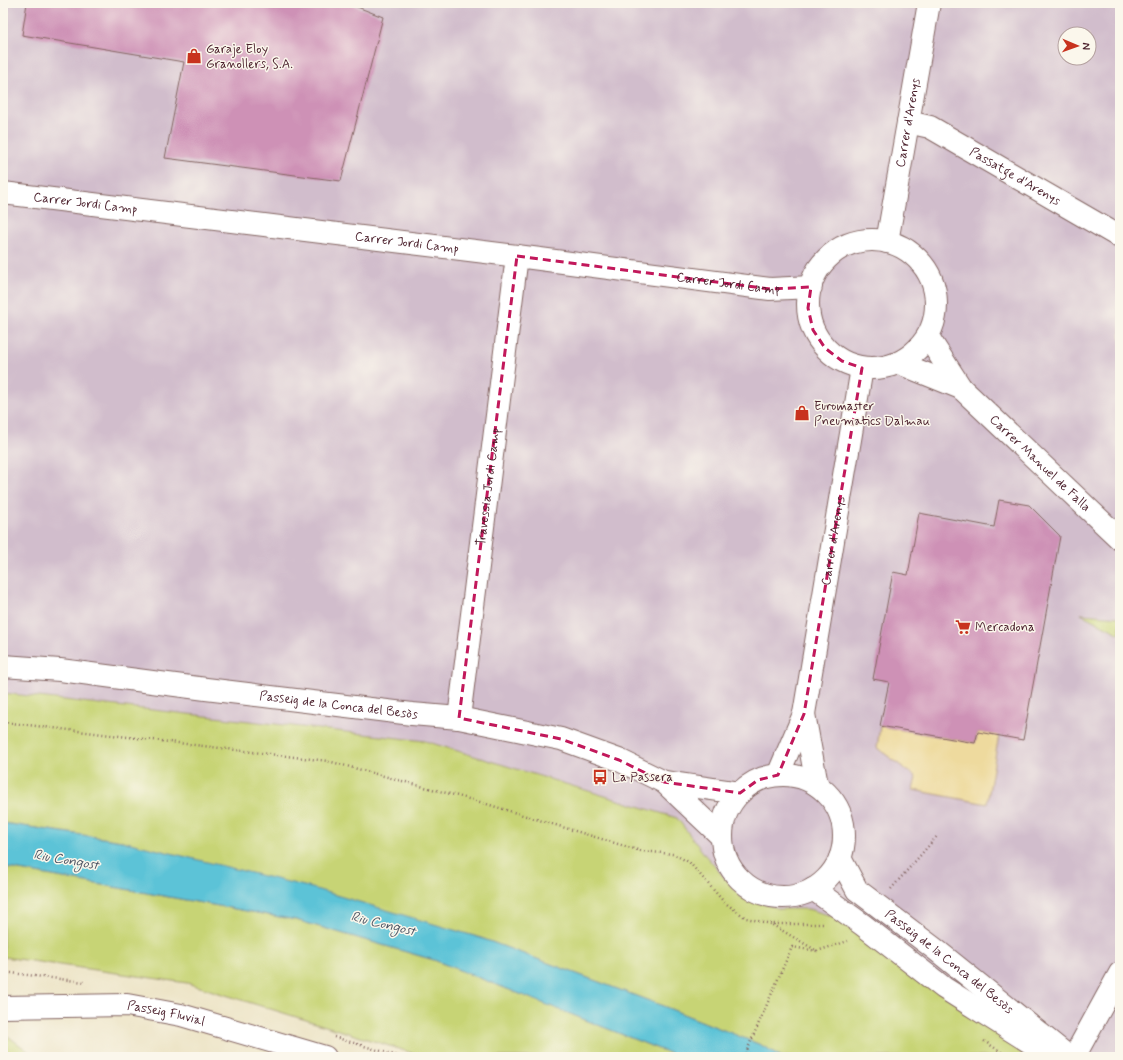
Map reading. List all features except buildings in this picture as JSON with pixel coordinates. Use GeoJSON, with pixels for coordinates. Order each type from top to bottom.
{"type":"FeatureCollection","features":[{"type":"Feature","properties":{"kind":"street","name":"Carrer d'Arenys"},"geometry":{"type":"LineString","coordinates":[[887,242],[929,3]]}},
{"type":"Feature","properties":{"kind":"street","name":"Passatge d'Arenys"},"geometry":{"type":"LineString","coordinates":[[908,122],[930,127],[1120,237]]}},
{"type":"Feature","properties":{"kind":"street","name":"Carrer Jordi Camp"},"geometry":{"type":"LineString","coordinates":[[3,193],[517,256],[770,289],[811,287]]}},
{"type":"Feature","properties":{"kind":"street"},"geometry":{"type":"LineString","coordinates":[[867,240],[887,242],[905,249],[920,262],[931,279],[936,298],[935,318],[928,337],[915,352],[899,363],[881,368],[862,368],[842,361],[825,348],[813,330],[808,308],[811,287],[819,269],[832,254],[849,245],[867,240]]}},
{"type":"Feature","properties":{"kind":"street","name":"Travessia Jordi Camp"},"geometry":{"type":"LineString","coordinates":[[459,718],[517,256]]}},
{"type":"Feature","properties":{"kind":"street","name":"Carrer Manuel de Falla"},"geometry":{"type":"LineString","coordinates":[[928,337],[961,388],[1120,539]]}},
{"type":"Feature","properties":{"kind":"street","name":"Carrer Manuel de Falla"},"geometry":{"type":"LineString","coordinates":[[899,363],[961,388]]}},
{"type":"Feature","properties":{"kind":"street","name":"Carrer d'Arenys"},"geometry":{"type":"LineString","coordinates":[[778,775],[804,714],[862,368]]}},
{"type":"Feature","properties":{"kind":"street","name":"Passeig de la Conca del Besòs"},"geometry":{"type":"LineString","coordinates":[[3,666],[60,670],[277,698],[459,718],[561,739],[619,760],[664,782],[722,837]]}},
{"type":"Feature","properties":{"kind":"street","name":"Carrer d'Arenys"},"geometry":{"type":"LineString","coordinates":[[804,714],[817,785]]}},
{"type":"Feature","properties":{"kind":"street"},"geometry":{"type":"LineString","coordinates":[[778,775],[798,777],[817,785],[832,799],[842,818],[844,838],[840,858],[829,876],[813,889],[794,896],[772,896],[748,886],[733,871],[724,851],[722,837],[728,810],[740,792],[758,780],[778,775]]}},
{"type":"Feature","properties":{"kind":"street","name":"Passeig de la Conca del Besòs"},"geometry":{"type":"LineString","coordinates":[[664,782],[740,792]]}},
{"type":"Feature","properties":{"kind":"street","name":"Passeig de la Conca del Besòs"},"geometry":{"type":"LineString","coordinates":[[840,858],[856,890],[935,949],[1069,1057]]}},
{"type":"Feature","properties":{"kind":"street","name":"Passeig de la Conca del Besòs"},"geometry":{"type":"LineString","coordinates":[[813,889],[863,925],[944,988],[1040,1049],[1064,1057]]}},
{"type":"Feature","properties":{"kind":"street"},"geometry":{"type":"LineString","coordinates":[[1074,1057],[1120,973]]}},
{"type":"Feature","properties":{"kind":"street","name":"Passeig Fluvial"},"geometry":{"type":"LineString","coordinates":[[3,1007],[128,1005],[181,1015],[325,1057]]}},
{"type":"Feature","properties":{"kind":"path"},"geometry":{"type":"LineString","coordinates":[[3,722],[328,761],[480,802],[641,851],[673,854],[689,862],[724,902],[746,918],[771,924],[825,924]]}},
{"type":"Feature","properties":{"kind":"path"},"geometry":{"type":"LineString","coordinates":[[879,906],[890,890],[938,835]]}},
{"type":"Feature","properties":{"kind":"path"},"geometry":{"type":"LineString","coordinates":[[771,924],[817,950]]}},
{"type":"Feature","properties":{"kind":"path"},"geometry":{"type":"LineString","coordinates":[[744,1057],[792,947],[817,950],[854,939],[863,925]]}},
{"type":"Feature","properties":{"kind":"path"},"geometry":{"type":"LineString","coordinates":[[980,1038],[1009,1057]]}},
{"type":"Feature","properties":{"kind":"highlighted area"},"geometry":{"type":"Polygon","coordinates":[[[517,256],[770,289],[811,287],[808,308],[813,330],[825,348],[842,361],[862,368],[804,714],[778,775],[758,780],[740,793],[664,782],[619,760],[561,739],[459,718],[517,256]]]}},
{"type":"Feature","properties":{"kind":"shaded area"},"geometry":{"type":"Polygon","coordinates":[[[3,3],[1120,3],[1120,1057],[1046,1057],[869,938],[808,909],[781,909],[742,898],[676,818],[425,741],[3,693],[3,3]]]}},
{"type":"Feature","properties":{"kind":"green space"},"geometry":{"type":"Polygon","coordinates":[[[1081,614],[1120,617],[1120,634],[1081,614]]]}},
{"type":"Feature","properties":{"kind":"green space"},"geometry":{"type":"Polygon","coordinates":[[[3,693],[425,741],[677,818],[705,855],[742,898],[781,909],[808,909],[843,919],[1046,1057],[782,1057],[761,1045],[663,1006],[481,938],[122,841],[3,823],[3,693]]]}},
{"type":"Feature","properties":{"kind":"green space"},"geometry":{"type":"Polygon","coordinates":[[[3,867],[296,920],[434,960],[679,1057],[425,1057],[187,983],[3,957],[3,867]]]}},
{"type":"Feature","properties":{"kind":"green space"},"geometry":{"type":"Polygon","coordinates":[[[3,1034],[5,1034],[36,1057],[3,1057],[3,1034]]]}},
{"type":"Feature","properties":{"kind":"sand"},"geometry":{"type":"Polygon","coordinates":[[[880,726],[975,743],[978,732],[999,735],[987,804],[913,790],[916,777],[877,748],[880,726]]]}},
{"type":"Feature","properties":{"kind":"water","name":"Riu Congost"},"geometry":{"type":"Polygon","coordinates":[[[3,823],[122,841],[312,888],[481,938],[663,1006],[761,1045],[782,1057],[679,1057],[434,960],[296,920],[3,867],[3,823]]]}},
{"type":"Feature","properties":{"kind":"place","name":"Garaje Eloy Granollers, S.A."},"geometry":{"type":"Point","coordinates":[194,56]}},
{"type":"Feature","properties":{"kind":"place","name":"Euromaster Pneumatics Dalmau"},"geometry":{"type":"Point","coordinates":[802,413]}},
{"type":"Feature","properties":{"kind":"place","name":"Mercadona"},"geometry":{"type":"Point","coordinates":[963,627]}},
{"type":"Feature","properties":{"kind":"place","name":"La Passera"},"geometry":{"type":"Point","coordinates":[600,777]}}]}
